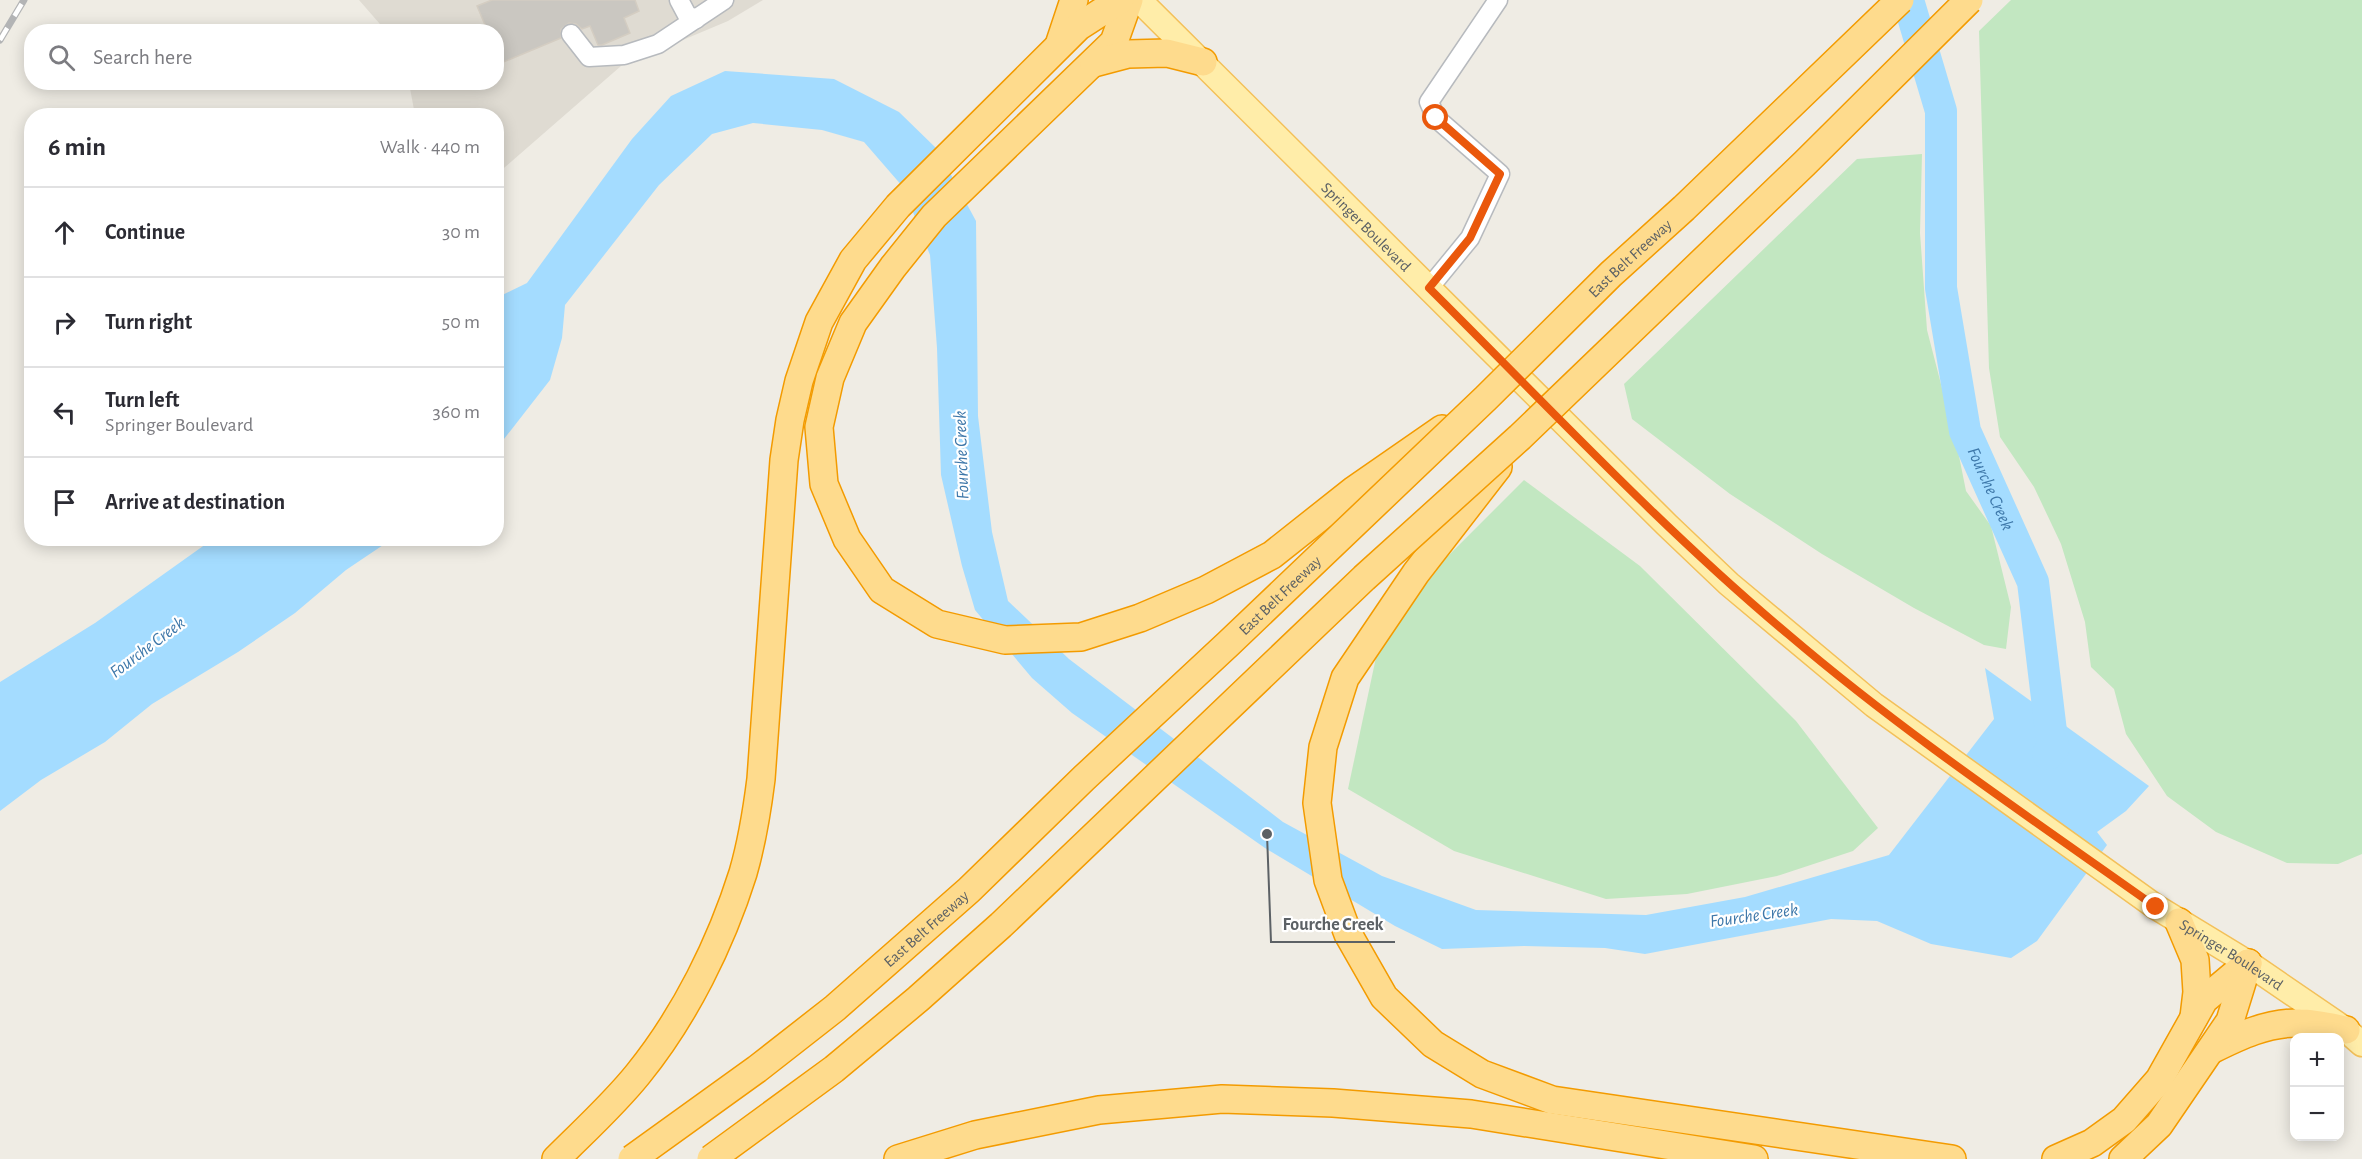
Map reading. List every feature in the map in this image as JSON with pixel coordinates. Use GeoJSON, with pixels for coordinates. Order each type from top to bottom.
{"type":"FeatureCollection","features":[{"type":"Feature","properties":{"kind":"highway"},"geometry":{"type":"LineString","coordinates":[[1059,46],[1074,0]]}},
{"type":"Feature","properties":{"kind":"highway"},"geometry":{"type":"LineString","coordinates":[[556,1159],[611,1105],[639,1073],[663,1040],[689,996],[720,934],[743,871],[754,826],[761,779],[785,450],[799,381],[819,322],[853,260],[898,206],[1078,27],[1120,0]]}},
{"type":"Feature","properties":{"kind":"highway"},"geometry":{"type":"LineString","coordinates":[[1129,0],[1114,42],[934,216],[893,267],[853,323],[830,378],[819,427],[824,484],[847,539],[882,590],[937,624],[1005,640],[1081,637],[1111,628],[1206,590],[1272,555],[1354,490],[1486,398]]}},
{"type":"Feature","properties":{"kind":"highway","name":"East Belt Freeway"},"geometry":{"type":"LineString","coordinates":[[632,1159],[757,1069],[835,1008],[969,890],[1900,0]]}},
{"type":"Feature","properties":{"kind":"highway"},"geometry":{"type":"LineString","coordinates":[[711,1159],[834,1069],[918,999],[1001,925],[1364,578],[1520,437],[1797,171],[1969,0]]}},
{"type":"Feature","properties":{"kind":"highway"},"geometry":{"type":"LineString","coordinates":[[1092,63],[1128,54],[1167,53],[1203,62]]}},
{"type":"Feature","properties":{"kind":"highway"},"geometry":{"type":"LineString","coordinates":[[1520,437],[1416,573],[1345,678],[1323,747],[1317,803],[1328,880],[1348,934],[1384,997],[1433,1044],[1482,1074],[1552,1100],[1952,1159]]}},
{"type":"Feature","properties":{"kind":"highway"},"geometry":{"type":"LineString","coordinates":[[2179,922],[2195,960],[2197,992],[2194,1017]]}},
{"type":"Feature","properties":{"kind":"highway"},"geometry":{"type":"LineString","coordinates":[[2056,1159],[2092,1143],[2124,1120],[2159,1080],[2204,1000],[2248,963]]}},
{"type":"Feature","properties":{"kind":"highway"},"geometry":{"type":"LineString","coordinates":[[2123,1159],[2159,1125],[2230,1021],[2248,963]]}},
{"type":"Feature","properties":{"kind":"highway"},"geometry":{"type":"LineString","coordinates":[[2210,1051],[2243,1034],[2300,1022],[2354,1037]]}},
{"type":"Feature","properties":{"kind":"highway"},"geometry":{"type":"LineString","coordinates":[[898,1159],[975,1135],[1099,1110],[1222,1099],[1333,1103],[1471,1114],[1754,1159]]}},
{"type":"Feature","properties":{"kind":"main road","name":"Springer Boulevard"},"geometry":{"type":"LineString","coordinates":[[1139,0],[1729,584],[1874,705],[2156,907],[2248,963],[2354,1037]]}},
{"type":"Feature","properties":{"kind":"lane"},"geometry":{"type":"LineString","coordinates":[[679,0],[687,15],[696,19]]}},
{"type":"Feature","properties":{"kind":"lane"},"geometry":{"type":"LineString","coordinates":[[571,34],[589,57],[624,55],[658,44],[724,0]]}},
{"type":"Feature","properties":{"kind":"lane"},"geometry":{"type":"LineString","coordinates":[[1429,288],[1470,238],[1500,174],[1436,118],[1429,102],[1498,0]]}},
{"type":"Feature","properties":{"kind":"shaded area"},"geometry":{"type":"Polygon","coordinates":[[[359,0],[763,0],[728,21],[621,66],[504,168],[504,108],[414,108],[410,90],[504,90],[504,24],[380,24],[359,0]]]}},
{"type":"Feature","properties":{"kind":"green space"},"geometry":{"type":"Polygon","coordinates":[[[2011,0],[2362,0],[2362,854],[2338,864],[2287,863],[2216,832],[2167,796],[2126,734],[2114,689],[2091,667],[2085,622],[2061,544],[2034,487],[2000,437],[1989,368],[1979,31],[2011,0]]]}},
{"type":"Feature","properties":{"kind":"green space"},"geometry":{"type":"Polygon","coordinates":[[[1922,154],[1920,233],[1927,330],[1957,446],[1966,491],[1991,526],[2011,607],[2006,649],[1984,645],[1914,608],[1822,554],[1730,494],[1632,419],[1624,384],[1857,159],[1922,154]]]}},
{"type":"Feature","properties":{"kind":"green space"},"geometry":{"type":"Polygon","coordinates":[[[1524,480],[1640,566],[1796,721],[1878,828],[1853,851],[1777,876],[1687,894],[1606,899],[1454,851],[1348,789],[1378,648],[1446,558],[1524,480]]]}},
{"type":"Feature","properties":{"kind":"water"},"geometry":{"type":"Polygon","coordinates":[[[725,71],[834,79],[899,112],[937,149],[976,221],[978,416],[992,532],[1008,601],[1069,659],[1283,822],[1382,876],[1476,910],[1646,915],[1745,897],[1889,855],[1994,719],[1985,668],[2149,786],[2126,811],[2097,832],[2107,845],[2037,941],[2011,958],[1931,944],[1877,921],[1831,919],[1645,954],[1605,948],[1524,946],[1442,949],[1395,926],[1265,848],[1072,713],[1032,678],[975,610],[962,566],[941,475],[937,348],[930,255],[903,187],[864,142],[822,130],[753,123],[712,134],[659,185],[565,305],[562,338],[550,380],[504,439],[504,294],[527,283],[632,139],[671,96],[725,71]]]}},
{"type":"Feature","properties":{"kind":"water"},"geometry":{"type":"Polygon","coordinates":[[[203,546],[382,546],[346,570],[295,613],[238,652],[152,704],[105,742],[41,780],[0,811],[0,682],[95,623],[203,546]]]}},
{"type":"Feature","properties":{"kind":"building"},"geometry":{"type":"Polygon","coordinates":[[[492,0],[635,0],[639,11],[624,18],[630,33],[602,45],[598,45],[590,26],[582,29],[576,24],[569,23],[561,29],[561,38],[504,62],[504,24],[485,24],[477,6],[492,0]]]}},
{"type":"Feature","properties":{"kind":"waterway","name":"Fourche Creek"},"geometry":{"type":"LineString","coordinates":[[1908,0],[1941,111],[1941,288],[1965,431],[2033,582],[2053,748],[2048,754]]}},
{"type":"Feature","properties":{"kind":"railway"},"geometry":{"type":"LineString","coordinates":[[0,40],[24,0]]}},
{"type":"Feature","properties":{"kind":"place","name":"Fourche Creek"},"geometry":{"type":"Point","coordinates":[1267,834]}},
{"type":"Feature","properties":{"kind":"route"},"geometry":{"type":"LineString","coordinates":[[1436,118],[1500,174],[1470,238],[1429,288],[1667,525],[1729,584],[1789,636],[1874,705],[2156,907]]}}]}
